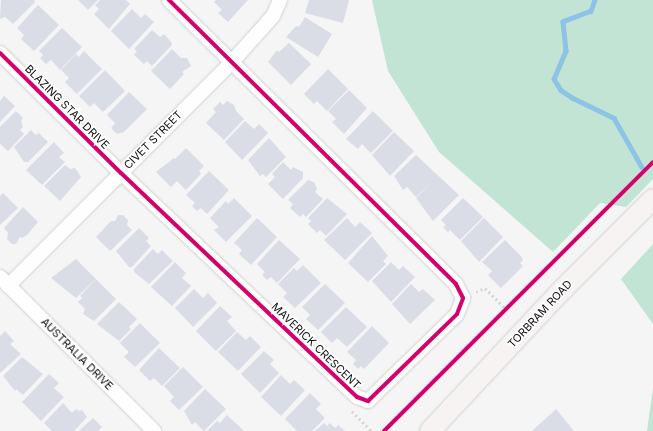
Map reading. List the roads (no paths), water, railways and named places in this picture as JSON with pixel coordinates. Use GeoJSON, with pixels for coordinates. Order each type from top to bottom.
{"type":"FeatureCollection","features":[{"type":"Feature","properties":{"kind":"main road","name":"TORBRAM ROAD"},"geometry":{"type":"LineString","coordinates":[[430,431],[563,289],[653,199]]}},
{"type":"Feature","properties":{"kind":"street"},"geometry":{"type":"LineString","coordinates":[[169,0],[231,63]]}},
{"type":"Feature","properties":{"kind":"street","name":"CIVET STREET"},"geometry":{"type":"LineString","coordinates":[[4,282],[121,173],[231,63],[273,16],[280,0]]}},
{"type":"Feature","properties":{"kind":"street","name":"BLAZING STAR DRIVE"},"geometry":{"type":"LineString","coordinates":[[0,53],[121,173]]}},
{"type":"Feature","properties":{"kind":"street","name":"MAVERICK CRESCENT"},"geometry":{"type":"LineString","coordinates":[[121,173],[357,397],[368,401],[457,314],[463,298],[456,284],[231,63]]}},
{"type":"Feature","properties":{"kind":"street","name":"AUSTRALIA DRIVE"},"geometry":{"type":"LineString","coordinates":[[4,282],[154,431]]}},
{"type":"Feature","properties":{"kind":"waterway"},"geometry":{"type":"LineString","coordinates":[[595,0],[591,11],[563,22],[566,51],[554,79],[561,90],[573,98],[614,118],[642,167]]}}]}
